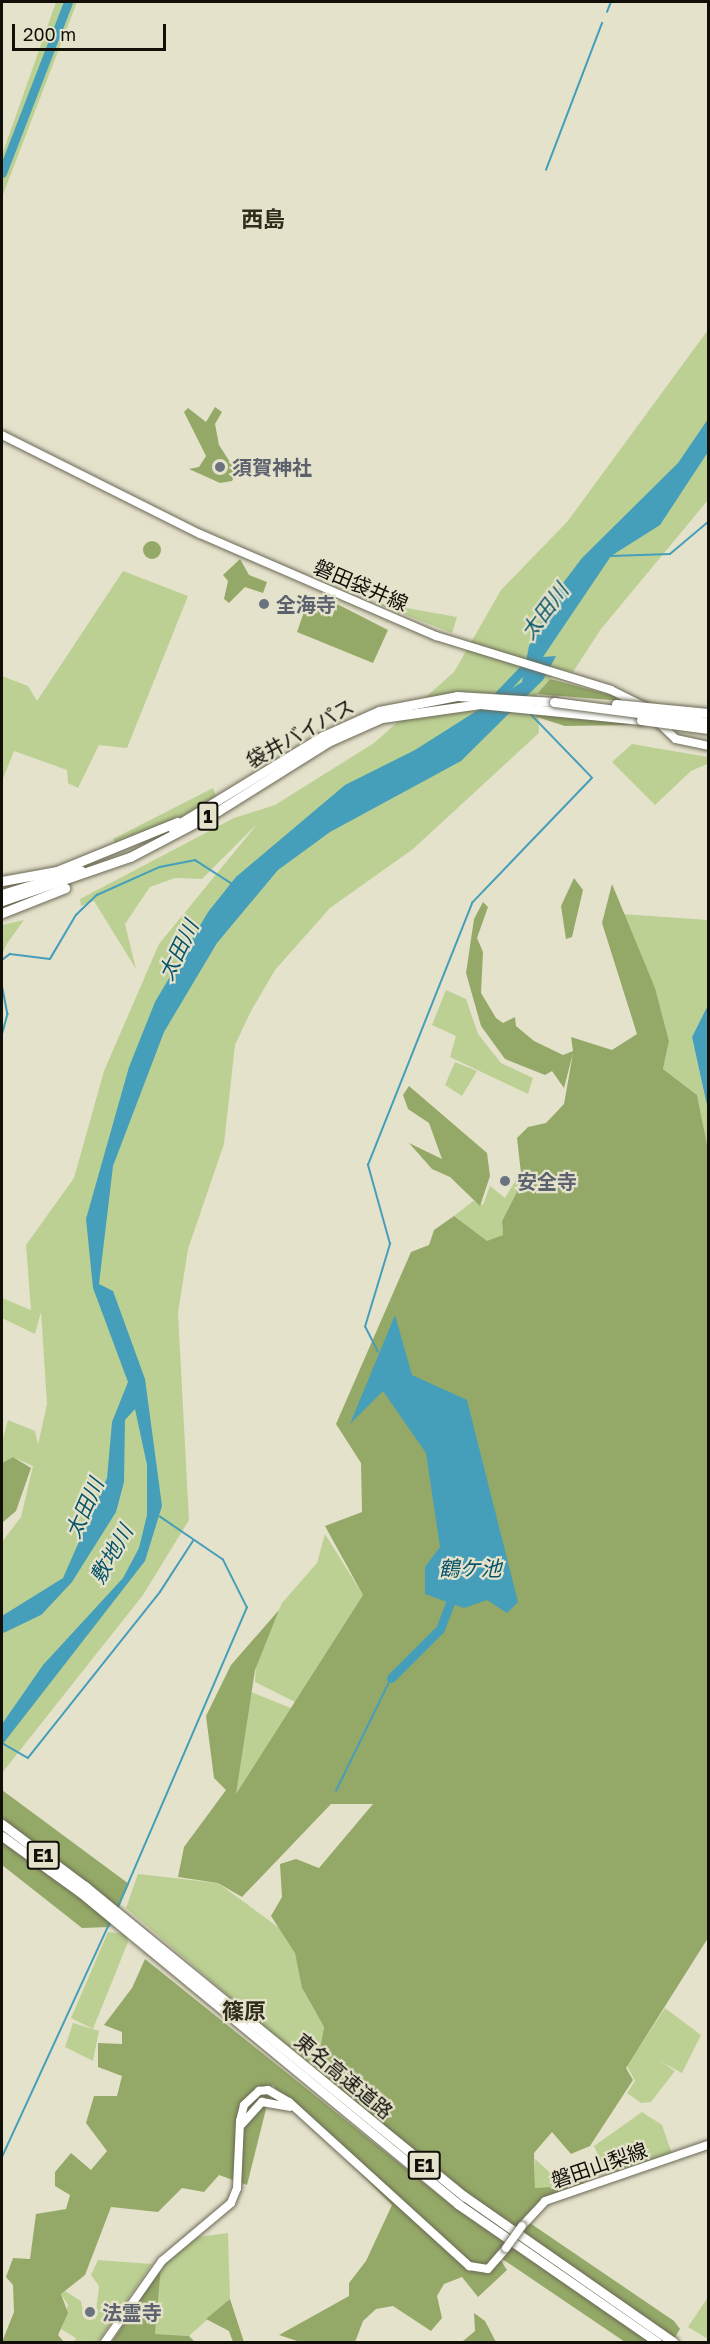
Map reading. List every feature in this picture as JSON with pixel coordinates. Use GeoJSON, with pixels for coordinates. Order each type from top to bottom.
{"type":"FeatureCollection","features":[{"type":"Feature","properties":{"kind":"highway","name":"袋井バイパス"},"geometry":{"type":"LineString","coordinates":[[2,894],[127,852],[213,805],[323,736],[404,709],[481,696],[554,702],[708,722]]}},
{"type":"Feature","properties":{"kind":"highway","name":"1"},"geometry":{"type":"LineString","coordinates":[[554,702],[708,713]]}},
{"type":"Feature","properties":{"kind":"highway","name":"袋井バイパス"},"geometry":{"type":"LineString","coordinates":[[2,901],[129,857],[218,812],[328,742],[404,709],[480,704],[641,720],[708,731]]}},
{"type":"Feature","properties":{"kind":"highway"},"geometry":{"type":"LineString","coordinates":[[2,881],[57,871],[213,805]]}},
{"type":"Feature","properties":{"kind":"highway"},"geometry":{"type":"LineString","coordinates":[[2,913],[129,857]]}},
{"type":"Feature","properties":{"kind":"highway","name":"東名高速道路"},"geometry":{"type":"LineString","coordinates":[[2,1824],[464,2196],[673,2343]]}},
{"type":"Feature","properties":{"kind":"highway","name":"東名高速道路"},"geometry":{"type":"LineString","coordinates":[[2,1836],[83,1889]]}},
{"type":"Feature","properties":{"kind":"highway","name":"東名高速道路"},"geometry":{"type":"LineString","coordinates":[[186,1973],[458,2204],[657,2343]]}},
{"type":"Feature","properties":{"kind":"main road","name":"磐田袋井線"},"geometry":{"type":"LineString","coordinates":[[2,435],[200,534],[469,647],[637,699],[676,739],[708,746]]}},
{"type":"Feature","properties":{"kind":"main road","name":"磐田山梨線"},"geometry":{"type":"LineString","coordinates":[[105,2343],[162,2261],[231,2203],[237,2188],[240,2128],[244,2105],[259,2091],[278,2094],[469,2266],[488,2269],[522,2226],[546,2201],[708,2145]]}},
{"type":"Feature","properties":{"kind":"green space"},"geometry":{"type":"Polygon","coordinates":[[[56,2],[77,2],[2,197],[2,155],[56,2]]]}},
{"type":"Feature","properties":{"kind":"green space"},"geometry":{"type":"Polygon","coordinates":[[[708,330],[708,500],[601,629],[573,672],[558,669],[537,694],[539,733],[413,849],[330,908],[275,970],[251,1011],[235,1045],[224,1144],[188,1249],[178,1313],[189,1520],[143,1595],[2,1773],[2,1542],[21,1517],[33,1466],[13,1457],[2,1463],[2,1442],[8,1420],[35,1431],[38,1445],[47,1404],[41,1312],[35,1334],[2,1318],[2,1298],[31,1310],[26,1245],[74,1178],[104,1071],[159,944],[258,823],[202,879],[175,878],[150,887],[125,924],[136,969],[94,901],[81,906],[80,899],[234,818],[275,805],[374,743],[454,672],[501,590],[567,522],[708,330]]]}},
{"type":"Feature","properties":{"kind":"green space"},"geometry":{"type":"Polygon","coordinates":[[[215,407],[222,412],[215,424],[219,445],[237,473],[232,481],[220,483],[189,469],[199,467],[206,456],[184,412],[188,408],[206,422],[215,407]]]}},
{"type":"Feature","properties":{"kind":"green space"},"geometry":{"type":"Polygon","coordinates":[[[152,541],[158,544],[161,550],[158,556],[152,559],[146,556],[143,550],[146,544],[152,541]]]}},
{"type":"Feature","properties":{"kind":"green space"},"geometry":{"type":"Polygon","coordinates":[[[240,559],[249,575],[267,582],[263,593],[245,587],[229,603],[224,599],[228,581],[223,575],[240,559]]]}},
{"type":"Feature","properties":{"kind":"green space"},"geometry":{"type":"Polygon","coordinates":[[[123,571],[188,596],[127,748],[99,745],[78,788],[68,783],[67,770],[14,751],[2,781],[2,676],[28,686],[37,701],[123,571]]]}},
{"type":"Feature","properties":{"kind":"green space"},"geometry":{"type":"Polygon","coordinates":[[[373,602],[457,617],[452,633],[373,602]]]}},
{"type":"Feature","properties":{"kind":"green space"},"geometry":{"type":"Polygon","coordinates":[[[337,604],[388,630],[373,663],[297,632],[306,606],[332,617],[337,604]]]}},
{"type":"Feature","properties":{"kind":"green space"},"geometry":{"type":"Polygon","coordinates":[[[550,679],[614,696],[623,701],[537,694],[550,679]]]}},
{"type":"Feature","properties":{"kind":"green space"},"geometry":{"type":"Polygon","coordinates":[[[544,713],[613,718],[631,725],[565,726],[534,716],[544,713]]]}},
{"type":"Feature","properties":{"kind":"green space"},"geometry":{"type":"Polygon","coordinates":[[[632,744],[708,757],[707,764],[691,771],[655,805],[612,762],[632,744]]]}},
{"type":"Feature","properties":{"kind":"green space"},"geometry":{"type":"Polygon","coordinates":[[[213,788],[217,799],[117,848],[113,839],[213,788]]]}},
{"type":"Feature","properties":{"kind":"green space"},"geometry":{"type":"Polygon","coordinates":[[[574,878],[583,890],[572,937],[566,939],[561,906],[574,878]]]}},
{"type":"Feature","properties":{"kind":"green space"},"geometry":{"type":"Polygon","coordinates":[[[612,884],[655,988],[669,1041],[663,1069],[697,1095],[708,1149],[708,1938],[626,2068],[633,2080],[590,2146],[571,2154],[552,2132],[534,2153],[535,2188],[565,2186],[575,2178],[586,2184],[546,2201],[524,2219],[674,2321],[680,2329],[674,2339],[480,2204],[316,2071],[324,2027],[302,1988],[295,1953],[271,1916],[282,1897],[280,1864],[296,1859],[319,1868],[373,1804],[331,1804],[242,1897],[218,1883],[178,1877],[184,1847],[226,1790],[214,1778],[206,1716],[231,1665],[279,1610],[255,1670],[236,1794],[363,1595],[325,1526],[362,1512],[361,1463],[336,1424],[411,1252],[429,1245],[434,1230],[454,1216],[487,1241],[503,1235],[502,1221],[522,1182],[517,1138],[528,1127],[546,1123],[564,1104],[573,1053],[564,1088],[552,1071],[545,1075],[505,1059],[481,1026],[466,973],[474,919],[483,902],[488,907],[477,938],[483,952],[481,993],[496,1018],[503,1023],[515,1017],[516,1026],[534,1041],[563,1055],[573,1051],[571,1037],[612,1050],[637,1034],[602,923],[612,884]]]}},
{"type":"Feature","properties":{"kind":"green space"},"geometry":{"type":"Polygon","coordinates":[[[622,914],[708,920],[708,1005],[692,1037],[708,1110],[708,1149],[697,1095],[663,1069],[669,1041],[660,1007],[622,914]]]}},
{"type":"Feature","properties":{"kind":"green space"},"geometry":{"type":"Polygon","coordinates":[[[24,920],[6,945],[2,955],[2,925],[24,920]]]}},
{"type":"Feature","properties":{"kind":"green space"},"geometry":{"type":"Polygon","coordinates":[[[446,990],[466,999],[478,1034],[501,1063],[533,1078],[528,1094],[450,1057],[456,1036],[432,1025],[446,990]]]}},
{"type":"Feature","properties":{"kind":"green space"},"geometry":{"type":"Polygon","coordinates":[[[455,1062],[477,1071],[462,1096],[445,1085],[455,1062]]]}},
{"type":"Feature","properties":{"kind":"green space"},"geometry":{"type":"Polygon","coordinates":[[[409,1086],[487,1153],[490,1176],[480,1206],[450,1177],[432,1169],[409,1143],[442,1159],[429,1123],[408,1109],[403,1095],[409,1086]]]}},
{"type":"Feature","properties":{"kind":"green space"},"geometry":{"type":"Polygon","coordinates":[[[516,1180],[522,1182],[502,1221],[503,1235],[487,1242],[454,1216],[473,1201],[483,1205],[490,1186],[505,1198],[516,1180]]]}},
{"type":"Feature","properties":{"kind":"green space"},"geometry":{"type":"Polygon","coordinates":[[[13,1457],[31,1468],[16,1511],[2,1523],[2,1463],[13,1457]]]}},
{"type":"Feature","properties":{"kind":"green space"},"geometry":{"type":"Polygon","coordinates":[[[325,1534],[363,1595],[295,1702],[255,1682],[256,1662],[282,1603],[317,1563],[325,1534]]]}},
{"type":"Feature","properties":{"kind":"green space"},"geometry":{"type":"Polygon","coordinates":[[[251,1692],[291,1708],[235,1796],[251,1692]]]}},
{"type":"Feature","properties":{"kind":"green space"},"geometry":{"type":"Polygon","coordinates":[[[2,1790],[129,1884],[110,1927],[82,1928],[2,1865],[2,1790]]]}},
{"type":"Feature","properties":{"kind":"green space"},"geometry":{"type":"Polygon","coordinates":[[[138,1874],[218,1883],[278,1927],[293,1944],[304,1992],[324,2027],[316,2071],[126,1908],[138,1874]]]}},
{"type":"Feature","properties":{"kind":"green space"},"geometry":{"type":"Polygon","coordinates":[[[108,1932],[125,1934],[128,1942],[93,2029],[71,2018],[108,1932]]]}},
{"type":"Feature","properties":{"kind":"green space"},"geometry":{"type":"Polygon","coordinates":[[[145,1959],[455,2208],[651,2342],[625,2342],[498,2256],[507,2270],[478,2297],[462,2277],[444,2284],[437,2296],[442,2318],[431,2331],[393,2306],[376,2309],[363,2321],[355,2342],[300,2342],[279,2335],[349,2296],[349,2283],[366,2261],[392,2205],[272,2085],[247,2185],[219,2175],[204,2192],[182,2188],[158,2212],[111,2207],[85,2275],[61,2294],[68,2313],[58,2335],[64,2342],[2,2342],[14,2312],[13,2285],[6,2277],[13,2258],[30,2259],[36,2214],[66,2209],[70,2195],[55,2186],[55,2172],[71,2153],[91,2170],[107,2151],[86,2123],[94,2096],[117,2096],[122,2076],[98,2067],[98,2043],[122,2044],[122,2032],[104,2025],[132,1988],[145,1959]]]}},
{"type":"Feature","properties":{"kind":"green space"},"geometry":{"type":"Polygon","coordinates":[[[665,2008],[701,2035],[682,2073],[660,2061],[675,2071],[651,2102],[641,2103],[627,2093],[635,2081],[627,2066],[665,2008]]]}},
{"type":"Feature","properties":{"kind":"green space"},"geometry":{"type":"Polygon","coordinates":[[[73,2023],[99,2031],[93,2061],[65,2047],[73,2023]]]}},
{"type":"Feature","properties":{"kind":"green space"},"geometry":{"type":"Polygon","coordinates":[[[642,2112],[662,2125],[672,2154],[608,2176],[594,2146],[642,2112]]]}},
{"type":"Feature","properties":{"kind":"green space"},"geometry":{"type":"Polygon","coordinates":[[[535,2159],[565,2186],[535,2188],[535,2159]]]}},
{"type":"Feature","properties":{"kind":"green space"},"geometry":{"type":"Polygon","coordinates":[[[228,2233],[230,2299],[189,2336],[155,2334],[161,2264],[190,2238],[228,2233]]]}},
{"type":"Feature","properties":{"kind":"green space"},"geometry":{"type":"Polygon","coordinates":[[[98,2260],[152,2264],[98,2342],[74,2342],[76,2338],[61,2329],[68,2305],[61,2294],[65,2291],[81,2301],[84,2318],[95,2319],[99,2286],[91,2275],[98,2260]]]}},
{"type":"Feature","properties":{"kind":"green space"},"geometry":{"type":"Polygon","coordinates":[[[161,2267],[155,2334],[189,2336],[195,2342],[112,2342],[161,2267]]]}},
{"type":"Feature","properties":{"kind":"green space"},"geometry":{"type":"Polygon","coordinates":[[[708,2297],[708,2339],[688,2327],[708,2297]]]}},
{"type":"Feature","properties":{"kind":"green space"},"geometry":{"type":"Polygon","coordinates":[[[230,2299],[244,2342],[233,2342],[229,2331],[206,2319],[230,2299]]]}},
{"type":"Feature","properties":{"kind":"green space"},"geometry":{"type":"Polygon","coordinates":[[[474,2313],[485,2321],[496,2342],[463,2341],[475,2331],[474,2313]]]}},
{"type":"Feature","properties":{"kind":"water"},"geometry":{"type":"Polygon","coordinates":[[[708,419],[708,452],[660,525],[611,556],[543,657],[556,656],[543,680],[461,761],[330,832],[278,870],[217,943],[164,1032],[113,1166],[99,1284],[113,1291],[145,1379],[162,1506],[145,1561],[2,1745],[2,1724],[43,1665],[123,1578],[139,1548],[147,1515],[147,1465],[135,1409],[125,1420],[124,1482],[116,1512],[72,1582],[44,1612],[2,1629],[2,1616],[63,1578],[107,1478],[112,1422],[128,1382],[93,1288],[86,1219],[129,1067],[155,1002],[208,912],[236,877],[345,785],[415,750],[522,682],[529,646],[557,591],[582,558],[678,463],[708,419]]]}},
{"type":"Feature","properties":{"kind":"water"},"geometry":{"type":"Polygon","coordinates":[[[708,1005],[708,1110],[692,1037],[708,1005]]]}},
{"type":"Feature","properties":{"kind":"water","name":"鶴ケ池"},"geometry":{"type":"Polygon","coordinates":[[[395,1315],[412,1375],[467,1400],[518,1602],[507,1613],[487,1600],[464,1608],[425,1594],[425,1567],[440,1547],[426,1453],[383,1391],[350,1424],[395,1315]]]}},
{"type":"Feature","properties":{"kind":"waterway"},"geometry":{"type":"LineString","coordinates":[[2,173],[68,2]]}},
{"type":"Feature","properties":{"kind":"waterway"},"geometry":{"type":"LineString","coordinates":[[607,12],[611,2]]}},
{"type":"Feature","properties":{"kind":"waterway"},"geometry":{"type":"LineString","coordinates":[[546,170],[602,23]]}},
{"type":"Feature","properties":{"kind":"waterway"},"geometry":{"type":"LineString","coordinates":[[611,556],[670,554],[708,522]]}},
{"type":"Feature","properties":{"kind":"waterway","name":"太田川"},"geometry":{"type":"LineString","coordinates":[[492,702],[532,660]]}},
{"type":"Feature","properties":{"kind":"waterway"},"geometry":{"type":"LineString","coordinates":[[378,1352],[365,1327],[390,1244],[368,1165],[472,903],[592,778],[528,712]]}},
{"type":"Feature","properties":{"kind":"waterway"},"geometry":{"type":"LineString","coordinates":[[2,960],[10,954],[50,959],[76,915],[97,895],[160,867],[195,860],[231,883]]}},
{"type":"Feature","properties":{"kind":"waterway"},"geometry":{"type":"LineString","coordinates":[[2,984],[8,1014],[2,1037]]}},
{"type":"Feature","properties":{"kind":"waterway"},"geometry":{"type":"LineString","coordinates":[[118,1907],[247,1608],[223,1560],[160,1517]]}},
{"type":"Feature","properties":{"kind":"waterway"},"geometry":{"type":"LineString","coordinates":[[2,1743],[28,1758],[160,1592],[193,1541]]}},
{"type":"Feature","properties":{"kind":"waterway"},"geometry":{"type":"LineString","coordinates":[[391,1678],[440,1629],[454,1592]]}},
{"type":"Feature","properties":{"kind":"waterway","name":"太田川"},"geometry":{"type":"LineString","coordinates":[[2,1628],[39,1610]]}},
{"type":"Feature","properties":{"kind":"waterway"},"geometry":{"type":"LineString","coordinates":[[336,1791],[391,1678]]}},
{"type":"Feature","properties":{"kind":"waterway"},"geometry":{"type":"LineString","coordinates":[[2,2157],[110,1922]]}},
{"type":"Feature","properties":{"kind":"place","name":"須賀神社"},"geometry":{"type":"Point","coordinates":[220,467]}},
{"type":"Feature","properties":{"kind":"place","name":"全海寺"},"geometry":{"type":"Point","coordinates":[264,604]}},
{"type":"Feature","properties":{"kind":"place","name":"安全寺"},"geometry":{"type":"Point","coordinates":[505,1181]}},
{"type":"Feature","properties":{"kind":"place","name":"法霊寺"},"geometry":{"type":"Point","coordinates":[90,2312]}},
{"type":"Feature","properties":{"kind":"district","name":"西島"},"geometry":{"type":"Point","coordinates":[263,219]}},
{"type":"Feature","properties":{"kind":"district","name":"篠原"},"geometry":{"type":"Point","coordinates":[244,2011]}},
{"type":"Feature","properties":{"kind":"water label","name":"敷地川"},"geometry":{"type":"Point","coordinates":[111,1554]}}]}
